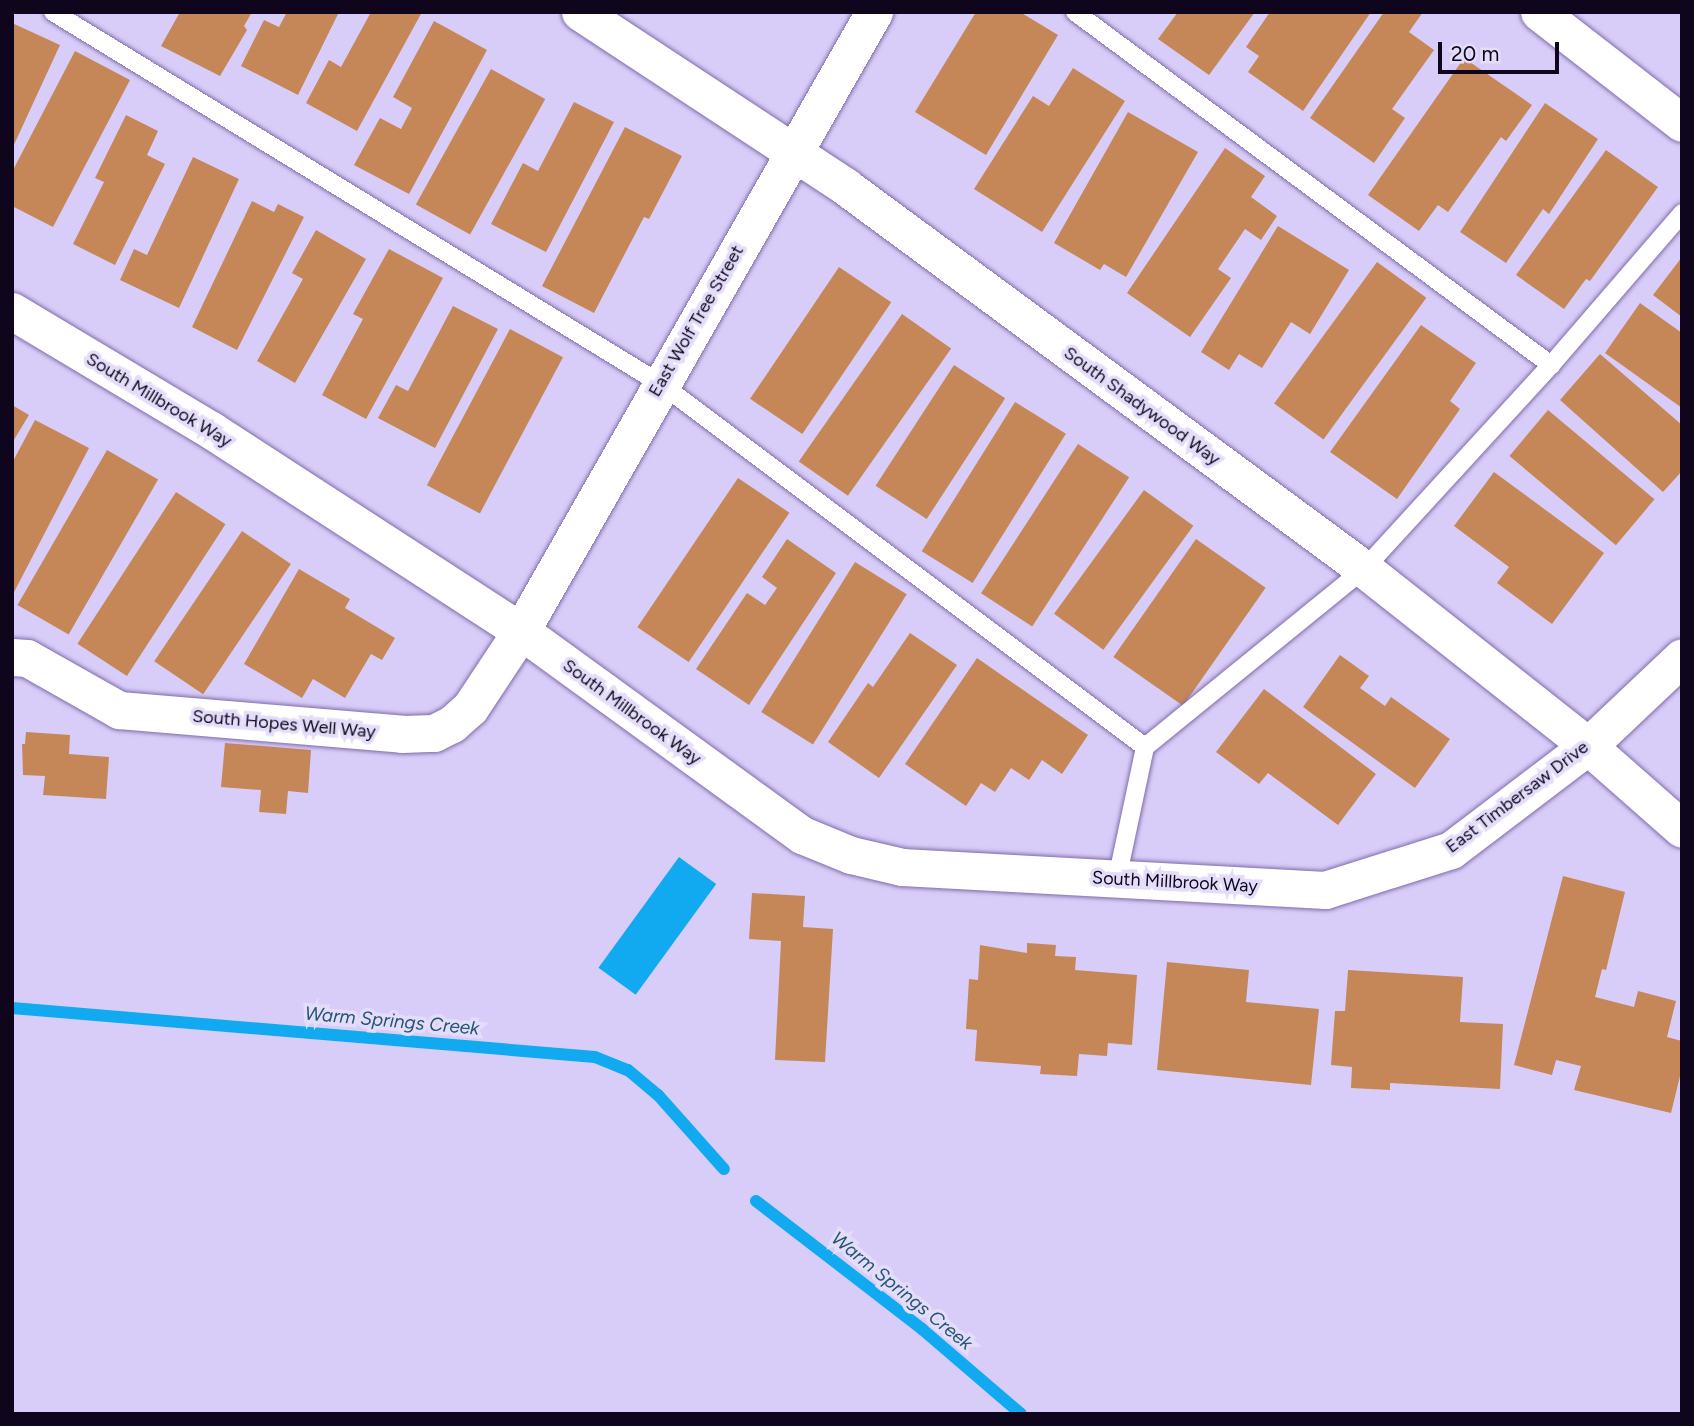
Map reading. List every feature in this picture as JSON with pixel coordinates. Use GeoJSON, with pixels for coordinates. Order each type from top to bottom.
{"type":"FeatureCollection","features":[{"type":"Feature","properties":{"kind":"street","name":"South Shadywood Way"},"geometry":{"type":"LineString","coordinates":[[580,12],[846,187],[1364,569],[1588,746],[1682,829]]}},
{"type":"Feature","properties":{"kind":"street","name":"East Wolf Tree Street"},"geometry":{"type":"LineString","coordinates":[[521,631],[874,12]]}},
{"type":"Feature","properties":{"kind":"street"},"geometry":{"type":"LineString","coordinates":[[1539,12],[1682,123]]}},
{"type":"Feature","properties":{"kind":"street","name":"South Millbrook Way"},"geometry":{"type":"LineString","coordinates":[[12,311],[211,430],[521,631],[802,835],[851,855],[902,867],[1325,890]]}},
{"type":"Feature","properties":{"kind":"street","name":"South Hopes Well Way"},"geometry":{"type":"LineString","coordinates":[[17,655],[119,710],[412,734],[434,733],[452,724],[470,708],[521,631]]}},
{"type":"Feature","properties":{"kind":"street","name":"East Timbersaw Drive"},"geometry":{"type":"LineString","coordinates":[[1325,890],[1451,850],[1588,746],[1682,657]]}},
{"type":"Feature","properties":{"kind":"lane"},"geometry":{"type":"LineString","coordinates":[[53,12],[661,384],[1145,747]]}},
{"type":"Feature","properties":{"kind":"lane"},"geometry":{"type":"LineString","coordinates":[[1075,12],[1551,365]]}},
{"type":"Feature","properties":{"kind":"lane"},"geometry":{"type":"LineString","coordinates":[[1117,879],[1145,747],[1364,569],[1551,365],[1682,212]]}},
{"type":"Feature","properties":{"kind":"water"},"geometry":{"type":"Polygon","coordinates":[[[679,857],[716,884],[636,995],[598,968],[679,857]]]}},
{"type":"Feature","properties":{"kind":"building"},"geometry":{"type":"Polygon","coordinates":[[[180,12],[252,12],[244,26],[247,30],[220,76],[161,46],[180,12]]]}},
{"type":"Feature","properties":{"kind":"building"},"geometry":{"type":"Polygon","coordinates":[[[287,12],[339,12],[298,95],[241,66],[264,20],[279,27],[287,12]]]}},
{"type":"Feature","properties":{"kind":"building"},"geometry":{"type":"Polygon","coordinates":[[[371,12],[422,12],[357,131],[306,103],[329,60],[341,67],[371,12]]]}},
{"type":"Feature","properties":{"kind":"building"},"geometry":{"type":"Polygon","coordinates":[[[976,12],[1020,12],[1058,35],[986,155],[915,112],[976,12]]]}},
{"type":"Feature","properties":{"kind":"building"},"geometry":{"type":"Polygon","coordinates":[[[1178,12],[1255,12],[1209,75],[1158,39],[1178,12]]]}},
{"type":"Feature","properties":{"kind":"building"},"geometry":{"type":"Polygon","coordinates":[[[1270,12],[1371,12],[1303,111],[1248,72],[1259,56],[1246,47],[1270,12]]]}},
{"type":"Feature","properties":{"kind":"building"},"geometry":{"type":"Polygon","coordinates":[[[1384,12],[1423,12],[1409,32],[1434,50],[1392,109],[1405,118],[1374,163],[1310,118],[1384,12]]]}},
{"type":"Feature","properties":{"kind":"building"},"geometry":{"type":"Polygon","coordinates":[[[434,21],[487,50],[409,194],[354,165],[380,118],[401,129],[412,108],[393,97],[434,21]]]}},
{"type":"Feature","properties":{"kind":"building"},"geometry":{"type":"Polygon","coordinates":[[[12,23],[60,45],[12,149],[12,23]]]}},
{"type":"Feature","properties":{"kind":"building"},"geometry":{"type":"Polygon","coordinates":[[[75,51],[130,80],[53,227],[12,206],[12,172],[75,51]]]}},
{"type":"Feature","properties":{"kind":"building"},"geometry":{"type":"Polygon","coordinates":[[[1464,58],[1532,105],[1506,141],[1501,137],[1448,212],[1438,205],[1419,231],[1368,195],[1464,58]]]}},
{"type":"Feature","properties":{"kind":"building"},"geometry":{"type":"Polygon","coordinates":[[[1073,68],[1125,101],[1042,232],[974,189],[1033,96],[1049,106],[1073,68]]]}},
{"type":"Feature","properties":{"kind":"building"},"geometry":{"type":"Polygon","coordinates":[[[491,69],[545,99],[470,235],[416,205],[491,69]]]}},
{"type":"Feature","properties":{"kind":"building"},"geometry":{"type":"Polygon","coordinates":[[[574,102],[614,122],[546,252],[491,224],[523,163],[538,171],[574,102]]]}},
{"type":"Feature","properties":{"kind":"building"},"geometry":{"type":"Polygon","coordinates":[[[1545,103],[1598,139],[1549,214],[1543,209],[1506,263],[1460,232],[1545,103]]]}},
{"type":"Feature","properties":{"kind":"building"},"geometry":{"type":"Polygon","coordinates":[[[1128,112],[1198,152],[1126,277],[1104,264],[1100,270],[1054,243],[1128,112]]]}},
{"type":"Feature","properties":{"kind":"building"},"geometry":{"type":"Polygon","coordinates":[[[126,115],[158,131],[147,155],[165,164],[115,265],[73,244],[104,182],[95,178],[126,115]]]}},
{"type":"Feature","properties":{"kind":"building"},"geometry":{"type":"Polygon","coordinates":[[[625,127],[682,156],[649,219],[644,217],[594,313],[542,286],[625,127]]]}},
{"type":"Feature","properties":{"kind":"building"},"geometry":{"type":"Polygon","coordinates":[[[1225,148],[1265,176],[1251,197],[1277,216],[1261,240],[1245,229],[1218,269],[1231,278],[1190,337],[1127,293],[1225,148]]]}},
{"type":"Feature","properties":{"kind":"building"},"geometry":{"type":"Polygon","coordinates":[[[1606,150],[1658,187],[1590,281],[1586,279],[1564,309],[1516,275],[1606,150]]]}},
{"type":"Feature","properties":{"kind":"building"},"geometry":{"type":"Polygon","coordinates":[[[193,157],[239,179],[179,308],[120,280],[134,249],[147,255],[193,157]]]}},
{"type":"Feature","properties":{"kind":"building"},"geometry":{"type":"Polygon","coordinates":[[[252,201],[274,212],[278,204],[304,217],[237,350],[192,327],[252,201]]]}},
{"type":"Feature","properties":{"kind":"building"},"geometry":{"type":"Polygon","coordinates":[[[1278,226],[1349,270],[1310,334],[1291,322],[1262,368],[1239,354],[1229,370],[1201,352],[1278,226]]]}},
{"type":"Feature","properties":{"kind":"building"},"geometry":{"type":"Polygon","coordinates":[[[316,230],[366,259],[295,383],[257,361],[303,279],[292,273],[316,230]]]}},
{"type":"Feature","properties":{"kind":"building"},"geometry":{"type":"Polygon","coordinates":[[[389,249],[443,278],[366,419],[322,395],[363,319],[353,314],[389,249]]]}},
{"type":"Feature","properties":{"kind":"building"},"geometry":{"type":"Polygon","coordinates":[[[1682,257],[1682,317],[1653,295],[1682,257]]]}},
{"type":"Feature","properties":{"kind":"building"},"geometry":{"type":"Polygon","coordinates":[[[1377,262],[1426,298],[1323,439],[1274,404],[1377,262]]]}},
{"type":"Feature","properties":{"kind":"building"},"geometry":{"type":"Polygon","coordinates":[[[839,267],[891,302],[802,434],[750,399],[839,267]]]}},
{"type":"Feature","properties":{"kind":"building"},"geometry":{"type":"Polygon","coordinates":[[[1640,303],[1682,333],[1682,408],[1605,353],[1640,303]]]}},
{"type":"Feature","properties":{"kind":"building"},"geometry":{"type":"Polygon","coordinates":[[[453,306],[498,329],[435,448],[378,418],[396,385],[408,391],[453,306]]]}},
{"type":"Feature","properties":{"kind":"building"},"geometry":{"type":"Polygon","coordinates":[[[902,314],[951,348],[848,496],[799,461],[902,314]]]}},
{"type":"Feature","properties":{"kind":"building"},"geometry":{"type":"Polygon","coordinates":[[[1421,325],[1476,363],[1450,401],[1460,409],[1397,499],[1330,452],[1421,325]]]}},
{"type":"Feature","properties":{"kind":"building"},"geometry":{"type":"Polygon","coordinates":[[[510,329],[563,357],[480,513],[427,485],[510,329]]]}},
{"type":"Feature","properties":{"kind":"building"},"geometry":{"type":"Polygon","coordinates":[[[1600,354],[1682,425],[1682,471],[1663,492],[1560,400],[1600,354]]]}},
{"type":"Feature","properties":{"kind":"building"},"geometry":{"type":"Polygon","coordinates":[[[954,365],[1005,398],[927,519],[876,486],[954,365]]]}},
{"type":"Feature","properties":{"kind":"building"},"geometry":{"type":"Polygon","coordinates":[[[1015,402],[1066,434],[973,583],[922,551],[1015,402]]]}},
{"type":"Feature","properties":{"kind":"building"},"geometry":{"type":"Polygon","coordinates":[[[12,405],[29,415],[12,443],[12,405]]]}},
{"type":"Feature","properties":{"kind":"building"},"geometry":{"type":"Polygon","coordinates":[[[1548,410],[1654,499],[1616,545],[1509,456],[1548,410]]]}},
{"type":"Feature","properties":{"kind":"building"},"geometry":{"type":"Polygon","coordinates":[[[35,420],[89,448],[12,596],[12,463],[35,420]]]}},
{"type":"Feature","properties":{"kind":"building"},"geometry":{"type":"Polygon","coordinates":[[[1078,444],[1129,477],[1032,627],[981,593],[1078,444]]]}},
{"type":"Feature","properties":{"kind":"building"},"geometry":{"type":"Polygon","coordinates":[[[107,450],[158,480],[69,635],[18,605],[107,450]]]}},
{"type":"Feature","properties":{"kind":"building"},"geometry":{"type":"Polygon","coordinates":[[[1494,472],[1604,553],[1552,624],[1497,583],[1509,567],[1454,526],[1494,472]]]}},
{"type":"Feature","properties":{"kind":"building"},"geometry":{"type":"Polygon","coordinates":[[[738,478],[789,513],[689,662],[637,627],[738,478]]]}},
{"type":"Feature","properties":{"kind":"building"},"geometry":{"type":"Polygon","coordinates":[[[1144,490],[1193,526],[1103,650],[1054,614],[1144,490]]]}},
{"type":"Feature","properties":{"kind":"building"},"geometry":{"type":"Polygon","coordinates":[[[176,492],[225,524],[127,676],[77,644],[176,492]]]}},
{"type":"Feature","properties":{"kind":"building"},"geometry":{"type":"Polygon","coordinates":[[[242,531],[291,564],[203,694],[154,661],[242,531]]]}},
{"type":"Feature","properties":{"kind":"building"},"geometry":{"type":"Polygon","coordinates":[[[787,539],[836,573],[749,705],[696,669],[747,593],[765,605],[777,588],[762,577],[787,539]]]}},
{"type":"Feature","properties":{"kind":"building"},"geometry":{"type":"Polygon","coordinates":[[[1196,539],[1266,588],[1183,706],[1113,657],[1196,539]]]}},
{"type":"Feature","properties":{"kind":"building"},"geometry":{"type":"Polygon","coordinates":[[[855,562],[907,594],[813,744],[761,712],[855,562]]]}},
{"type":"Feature","properties":{"kind":"building"},"geometry":{"type":"Polygon","coordinates":[[[299,569],[350,599],[345,608],[395,638],[382,660],[371,654],[345,698],[313,679],[302,698],[244,664],[299,569]]]}},
{"type":"Feature","properties":{"kind":"building"},"geometry":{"type":"Polygon","coordinates":[[[910,633],[957,665],[879,778],[828,742],[868,683],[873,687],[910,633]]]}},
{"type":"Feature","properties":{"kind":"building"},"geometry":{"type":"Polygon","coordinates":[[[1340,655],[1369,676],[1360,688],[1385,706],[1391,697],[1450,739],[1415,788],[1303,707],[1340,655]]]}},
{"type":"Feature","properties":{"kind":"building"},"geometry":{"type":"Polygon","coordinates":[[[977,658],[1088,735],[1062,774],[1042,760],[1029,780],[1011,768],[995,792],[981,783],[966,806],[905,764],[977,658]]]}},
{"type":"Feature","properties":{"kind":"building"},"geometry":{"type":"Polygon","coordinates":[[[1264,689],[1376,774],[1338,825],[1268,773],[1259,784],[1216,752],[1264,689]]]}},
{"type":"Feature","properties":{"kind":"building"},"geometry":{"type":"Polygon","coordinates":[[[26,732],[70,735],[69,754],[109,757],[106,799],[43,795],[45,776],[23,775],[22,744],[25,744],[26,732]]]}},
{"type":"Feature","properties":{"kind":"building"},"geometry":{"type":"Polygon","coordinates":[[[225,743],[311,750],[308,793],[288,791],[286,814],[259,812],[261,790],[221,787],[225,743]]]}},
{"type":"Feature","properties":{"kind":"building"},"geometry":{"type":"Polygon","coordinates":[[[1563,876],[1625,892],[1606,970],[1602,969],[1595,997],[1634,1007],[1638,991],[1676,1001],[1667,1037],[1682,1041],[1682,1068],[1671,1113],[1574,1090],[1581,1066],[1556,1060],[1552,1075],[1514,1065],[1563,876]]]}},
{"type":"Feature","properties":{"kind":"building"},"geometry":{"type":"Polygon","coordinates":[[[752,893],[805,896],[803,927],[833,929],[825,1062],[775,1060],[781,941],[749,939],[752,893]]]}},
{"type":"Feature","properties":{"kind":"building"},"geometry":{"type":"Polygon","coordinates":[[[1027,943],[1056,945],[1055,956],[1076,957],[1075,970],[1137,975],[1132,1045],[1108,1043],[1107,1056],[1079,1054],[1077,1076],[1040,1074],[1041,1066],[975,1061],[977,1030],[966,1029],[969,979],[978,980],[980,945],[1027,953],[1027,943]]]}},
{"type":"Feature","properties":{"kind":"building"},"geometry":{"type":"Polygon","coordinates":[[[1167,962],[1249,970],[1246,1002],[1319,1009],[1311,1085],[1157,1070],[1167,962]]]}},
{"type":"Feature","properties":{"kind":"building"},"geometry":{"type":"Polygon","coordinates":[[[1348,970],[1463,977],[1460,1022],[1503,1024],[1500,1089],[1390,1083],[1390,1090],[1351,1088],[1352,1067],[1331,1065],[1335,1011],[1345,1011],[1348,970]]]}},
{"type":"Feature","properties":{"kind":"waterway","name":"Warm Springs Creek"},"geometry":{"type":"LineString","coordinates":[[12,1008],[595,1057],[628,1070],[658,1095],[724,1169]]}},
{"type":"Feature","properties":{"kind":"waterway","name":"Warm Springs Creek"},"geometry":{"type":"LineString","coordinates":[[756,1201],[922,1329],[1021,1414]]}}]}
